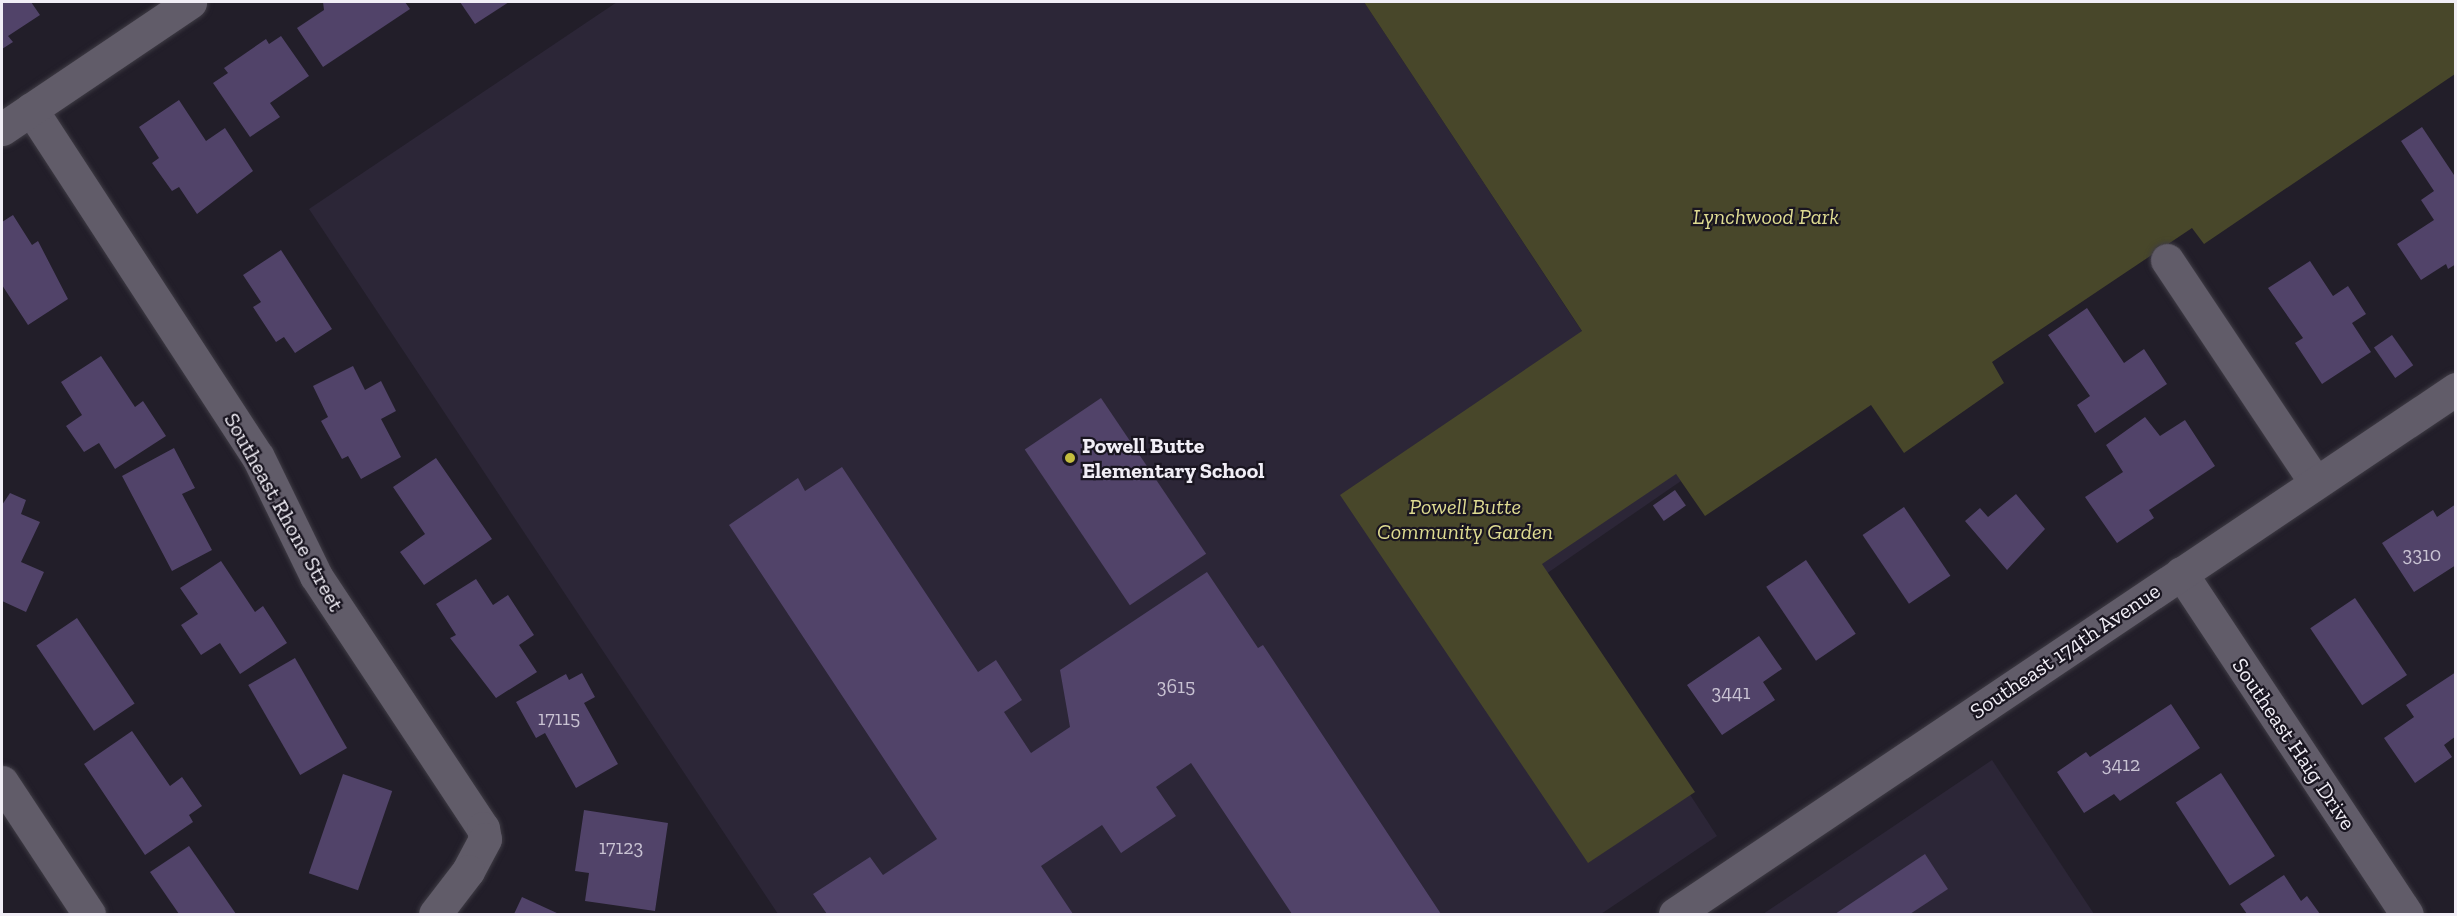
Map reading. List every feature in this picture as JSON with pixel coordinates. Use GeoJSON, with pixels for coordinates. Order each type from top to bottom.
{"type":"FeatureCollection","features":[{"type":"Feature","properties":{"kind":"street"},"geometry":{"type":"LineString","coordinates":[[2,129],[190,2]]}},
{"type":"Feature","properties":{"kind":"street","name":"Southeast Rhone Street"},"geometry":{"type":"LineString","coordinates":[[31,109],[258,457],[316,576],[483,828],[485,839],[468,871],[435,915]]}},
{"type":"Feature","properties":{"kind":"street"},"geometry":{"type":"LineString","coordinates":[[2167,260],[2315,482]]}},
{"type":"Feature","properties":{"kind":"street","name":"Southeast 174th Avenue"},"geometry":{"type":"LineString","coordinates":[[1675,915],[2456,389]]}},
{"type":"Feature","properties":{"kind":"street","name":"Southeast Haig Drive"},"geometry":{"type":"LineString","coordinates":[[2181,573],[2407,915]]}},
{"type":"Feature","properties":{"kind":"street"},"geometry":{"type":"LineString","coordinates":[[2,782],[89,915]]}},
{"type":"Feature","properties":{"kind":"shaded area","name":"Powell Butte Elementary School"},"geometry":{"type":"Polygon","coordinates":[[[617,2],[1364,2],[1681,481],[1546,574],[1717,836],[1601,914],[778,914],[309,209],[617,2]]]}},
{"type":"Feature","properties":{"kind":"shaded area"},"geometry":{"type":"Polygon","coordinates":[[[1992,760],[2094,914],[1763,914],[1992,760]]]}},
{"type":"Feature","properties":{"kind":"green space","name":"Lynchwood Park"},"geometry":{"type":"Polygon","coordinates":[[[1364,2],[2455,2],[2455,74],[2204,244],[2192,228],[1992,362],[2004,383],[1904,453],[1871,405],[1705,516],[1676,474],[1542,564],[1695,792],[1588,863],[1340,495],[1582,331],[1364,2]]]}},
{"type":"Feature","properties":{"kind":"building"},"geometry":{"type":"Polygon","coordinates":[[[2,2],[31,2],[40,15],[8,36],[13,42],[2,49],[2,2]]]}},
{"type":"Feature","properties":{"kind":"building"},"geometry":{"type":"Polygon","coordinates":[[[323,2],[405,2],[410,9],[323,67],[297,28],[324,10],[323,2]]]}},
{"type":"Feature","properties":{"kind":"building"},"geometry":{"type":"Polygon","coordinates":[[[460,2],[509,2],[475,24],[460,2]]]}},
{"type":"Feature","properties":{"kind":"building"},"geometry":{"type":"Polygon","coordinates":[[[281,36],[309,76],[270,103],[280,117],[250,137],[213,83],[228,73],[224,68],[266,39],[269,44],[281,36]]]}},
{"type":"Feature","properties":{"kind":"building"},"geometry":{"type":"Polygon","coordinates":[[[179,100],[206,141],[225,128],[253,171],[197,214],[179,187],[172,191],[152,163],[159,158],[139,127],[179,100]]]}},
{"type":"Feature","properties":{"kind":"building"},"geometry":{"type":"Polygon","coordinates":[[[2422,127],[2456,178],[2456,264],[2448,269],[2446,264],[2421,280],[2397,244],[2434,220],[2421,200],[2434,191],[2401,141],[2422,127]]]}},
{"type":"Feature","properties":{"kind":"building"},"geometry":{"type":"Polygon","coordinates":[[[13,215],[32,245],[38,241],[68,299],[28,325],[2,285],[2,222],[13,215]]]}},
{"type":"Feature","properties":{"kind":"building"},"geometry":{"type":"Polygon","coordinates":[[[281,250],[332,329],[295,353],[284,337],[276,342],[253,307],[261,302],[243,275],[281,250]]]}},
{"type":"Feature","properties":{"kind":"building"},"geometry":{"type":"Polygon","coordinates":[[[2310,261],[2333,296],[2348,286],[2366,314],[2352,323],[2371,352],[2322,384],[2295,343],[2303,338],[2268,288],[2310,261]]]}},
{"type":"Feature","properties":{"kind":"building"},"geometry":{"type":"Polygon","coordinates":[[[2087,308],[2124,363],[2144,349],[2167,384],[2095,433],[2077,405],[2090,396],[2048,335],[2087,308]]]}},
{"type":"Feature","properties":{"kind":"building"},"geometry":{"type":"Polygon","coordinates":[[[2392,335],[2413,365],[2395,378],[2374,348],[2392,335]]]}},
{"type":"Feature","properties":{"kind":"building"},"geometry":{"type":"Polygon","coordinates":[[[101,356],[135,407],[143,401],[166,436],[115,469],[99,443],[84,452],[66,426],[82,415],[61,382],[101,356]]]}},
{"type":"Feature","properties":{"kind":"building"},"geometry":{"type":"Polygon","coordinates":[[[353,366],[365,390],[381,381],[396,411],[381,419],[401,457],[361,479],[348,456],[342,459],[321,421],[328,417],[313,386],[353,366]]]}},
{"type":"Feature","properties":{"kind":"building"},"geometry":{"type":"Polygon","coordinates":[[[1101,398],[1206,554],[1130,605],[1025,449],[1101,398]]]}},
{"type":"Feature","properties":{"kind":"building"},"geometry":{"type":"Polygon","coordinates":[[[2145,417],[2160,436],[2185,420],[2215,466],[2149,510],[2154,518],[2117,543],[2085,497],[2123,472],[2106,445],[2145,417]]]}},
{"type":"Feature","properties":{"kind":"building"},"geometry":{"type":"Polygon","coordinates":[[[174,448],[195,488],[182,494],[212,550],[172,571],[122,476],[174,448]]]}},
{"type":"Feature","properties":{"kind":"building"},"geometry":{"type":"Polygon","coordinates":[[[436,458],[492,539],[424,585],[400,552],[425,534],[393,487],[436,458]]]}},
{"type":"Feature","properties":{"kind":"building"},"geometry":{"type":"Polygon","coordinates":[[[842,467],[978,672],[996,660],[1022,700],[1004,712],[1031,753],[1070,727],[1060,670],[1207,572],[1258,648],[1263,645],[1441,914],[1292,914],[1191,763],[1156,787],[1176,816],[1121,853],[1102,825],[1041,866],[1073,914],[827,914],[813,894],[870,857],[883,875],[937,839],[729,525],[798,478],[805,491],[842,467]]]}},
{"type":"Feature","properties":{"kind":"building"},"geometry":{"type":"Polygon","coordinates":[[[1675,490],[1686,506],[1664,521],[1653,505],[1675,490]]]}},
{"type":"Feature","properties":{"kind":"building"},"geometry":{"type":"Polygon","coordinates":[[[10,493],[26,500],[21,514],[40,522],[21,562],[44,572],[26,612],[2,601],[2,505],[10,493]]]}},
{"type":"Feature","properties":{"kind":"building"},"geometry":{"type":"Polygon","coordinates":[[[2016,494],[2045,529],[2007,570],[1965,521],[1980,508],[1988,517],[2016,494]]]}},
{"type":"Feature","properties":{"kind":"building"},"geometry":{"type":"Polygon","coordinates":[[[2456,504],[2456,565],[2414,592],[2382,543],[2433,510],[2437,517],[2456,504]]]}},
{"type":"Feature","properties":{"kind":"building"},"geometry":{"type":"Polygon","coordinates":[[[1904,507],[1950,576],[1909,604],[1863,535],[1904,507]]]}},
{"type":"Feature","properties":{"kind":"building"},"geometry":{"type":"Polygon","coordinates":[[[1806,560],[1856,634],[1816,661],[1766,587],[1806,560]]]}},
{"type":"Feature","properties":{"kind":"building"},"geometry":{"type":"Polygon","coordinates":[[[221,561],[255,612],[263,606],[287,643],[240,674],[220,643],[201,655],[181,625],[198,614],[180,588],[221,561]]]}},
{"type":"Feature","properties":{"kind":"building"},"geometry":{"type":"Polygon","coordinates":[[[476,579],[493,605],[508,595],[534,635],[519,645],[537,672],[496,698],[450,638],[456,635],[436,604],[476,579]]]}},
{"type":"Feature","properties":{"kind":"building"},"geometry":{"type":"Polygon","coordinates":[[[2355,598],[2407,675],[2362,705],[2310,628],[2355,598]]]}},
{"type":"Feature","properties":{"kind":"building"},"geometry":{"type":"Polygon","coordinates":[[[77,618],[135,703],[94,731],[36,645],[77,618]]]}},
{"type":"Feature","properties":{"kind":"building"},"geometry":{"type":"Polygon","coordinates":[[[1759,636],[1782,669],[1763,682],[1775,700],[1722,735],[1687,685],[1759,636]]]}},
{"type":"Feature","properties":{"kind":"building"},"geometry":{"type":"Polygon","coordinates":[[[295,658],[347,748],[300,775],[248,685],[295,658]]]}},
{"type":"Feature","properties":{"kind":"building"},"geometry":{"type":"Polygon","coordinates":[[[2456,672],[2456,736],[2444,745],[2452,757],[2415,783],[2384,738],[2414,717],[2406,705],[2456,672]]]}},
{"type":"Feature","properties":{"kind":"building"},"geometry":{"type":"Polygon","coordinates":[[[582,673],[595,697],[584,703],[618,764],[576,788],[545,733],[536,738],[516,702],[566,674],[569,680],[582,673]]]}},
{"type":"Feature","properties":{"kind":"building"},"geometry":{"type":"Polygon","coordinates":[[[2171,704],[2200,748],[2120,801],[2114,794],[2084,813],[2057,772],[2086,752],[2090,757],[2171,704]]]}},
{"type":"Feature","properties":{"kind":"building"},"geometry":{"type":"Polygon","coordinates":[[[132,731],[170,786],[182,777],[202,806],[189,815],[193,822],[145,855],[84,764],[132,731]]]}},
{"type":"Feature","properties":{"kind":"building"},"geometry":{"type":"Polygon","coordinates":[[[2221,773],[2275,856],[2230,885],[2176,802],[2221,773]]]}},
{"type":"Feature","properties":{"kind":"building"},"geometry":{"type":"Polygon","coordinates":[[[343,774],[392,791],[358,890],[309,873],[343,774]]]}},
{"type":"Feature","properties":{"kind":"building"},"geometry":{"type":"Polygon","coordinates":[[[584,810],[668,823],[655,911],[585,901],[589,873],[575,871],[584,810]]]}},
{"type":"Feature","properties":{"kind":"building"},"geometry":{"type":"Polygon","coordinates":[[[189,846],[236,914],[179,914],[150,872],[189,846]]]}},
{"type":"Feature","properties":{"kind":"building"},"geometry":{"type":"Polygon","coordinates":[[[1925,854],[1948,889],[1910,914],[1835,914],[1925,854]]]}},
{"type":"Feature","properties":{"kind":"building"},"geometry":{"type":"Polygon","coordinates":[[[2284,875],[2301,901],[2307,896],[2320,914],[2247,914],[2240,904],[2284,875]]]}},
{"type":"Feature","properties":{"kind":"building"},"geometry":{"type":"Polygon","coordinates":[[[522,897],[559,914],[514,914],[522,897]]]}},
{"type":"Feature","properties":{"kind":"place","name":"Powell Butte Elementary School"},"geometry":{"type":"Point","coordinates":[1070,458]}},
{"type":"Feature","properties":{"kind":"park label","name":"Powell Butte Community Garden"},"geometry":{"type":"Point","coordinates":[1465,518]}}]}
